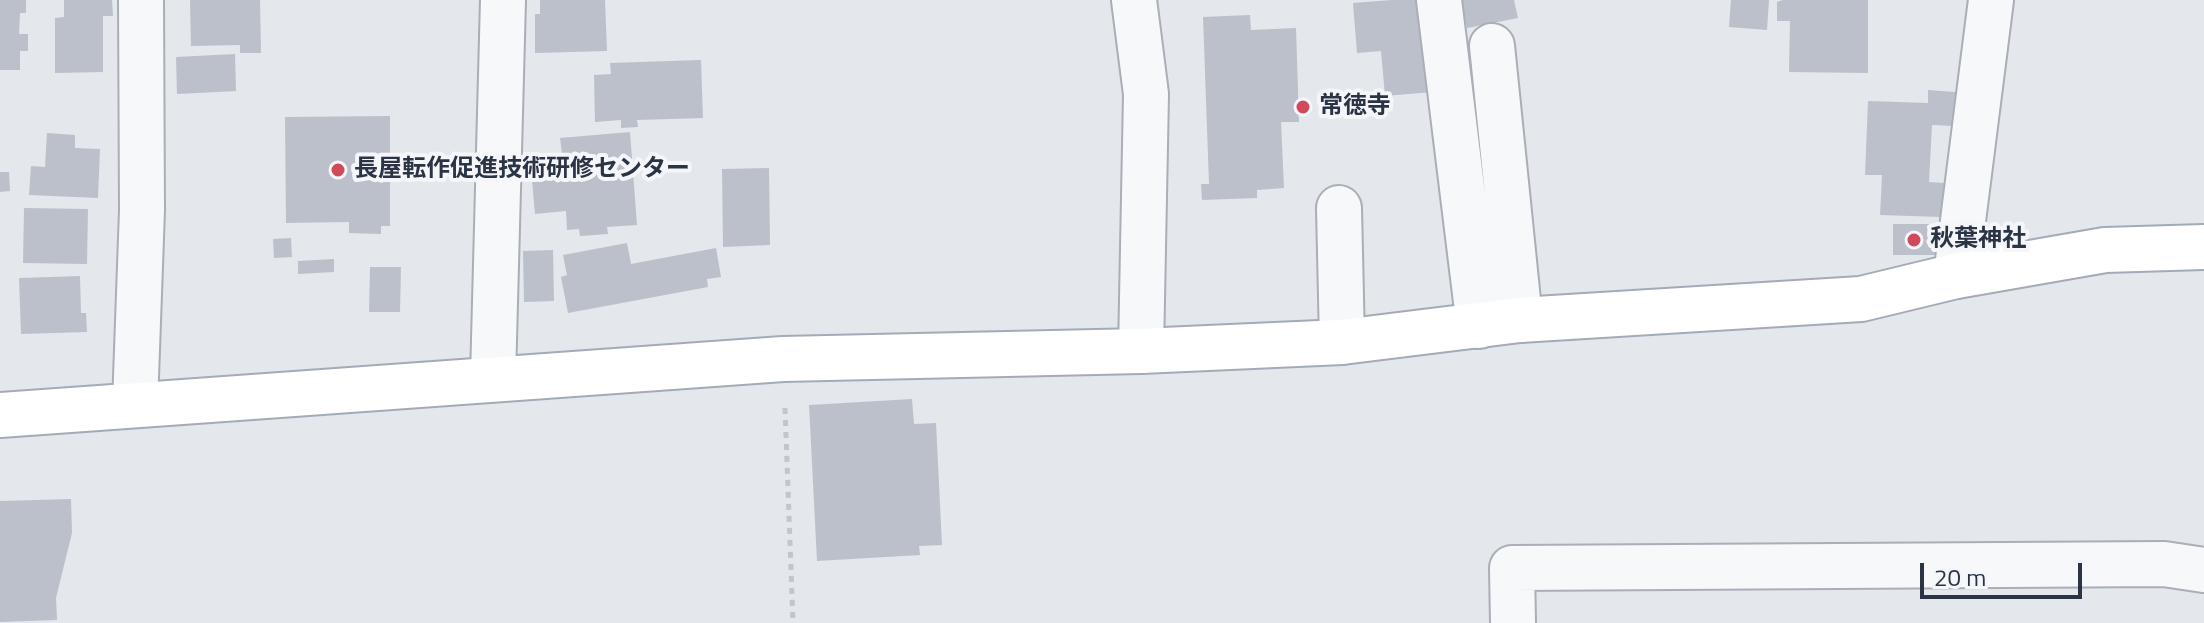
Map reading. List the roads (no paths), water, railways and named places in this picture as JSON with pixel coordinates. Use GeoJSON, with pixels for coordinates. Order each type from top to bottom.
{"type":"FeatureCollection","features":[{"type":"Feature","properties":{"kind":"main road"},"geometry":{"type":"LineString","coordinates":[[0,415],[783,359],[1141,351],[1342,342],[1500,323],[1861,299],[1956,276],[2105,250],[2204,247]]}},
{"type":"Feature","properties":{"kind":"street"},"geometry":{"type":"LineString","coordinates":[[135,405],[142,210],[141,0]]}},
{"type":"Feature","properties":{"kind":"street"},"geometry":{"type":"LineString","coordinates":[[493,378],[503,0]]}},
{"type":"Feature","properties":{"kind":"street"},"geometry":{"type":"LineString","coordinates":[[1134,0],[1146,94],[1141,351]]}},
{"type":"Feature","properties":{"kind":"street"},"geometry":{"type":"LineString","coordinates":[[1439,0],[1500,323]]}},
{"type":"Feature","properties":{"kind":"street"},"geometry":{"type":"LineString","coordinates":[[1956,276],[1991,0]]}},
{"type":"Feature","properties":{"kind":"street"},"geometry":{"type":"LineString","coordinates":[[1492,46],[1500,323]]}},
{"type":"Feature","properties":{"kind":"street"},"geometry":{"type":"LineString","coordinates":[[1339,208],[1342,342]]}},
{"type":"Feature","properties":{"kind":"street"},"geometry":{"type":"LineString","coordinates":[[1513,623],[1512,568],[2164,564],[2204,570]]}},
{"type":"Feature","properties":{"kind":"place","name":"常徳寺"},"geometry":{"type":"Point","coordinates":[1303,107]}},
{"type":"Feature","properties":{"kind":"place","name":"長屋転作促進技術研修センター"},"geometry":{"type":"Point","coordinates":[338,170]}},
{"type":"Feature","properties":{"kind":"place","name":"秋葉神社"},"geometry":{"type":"Point","coordinates":[1914,240]}}]}
